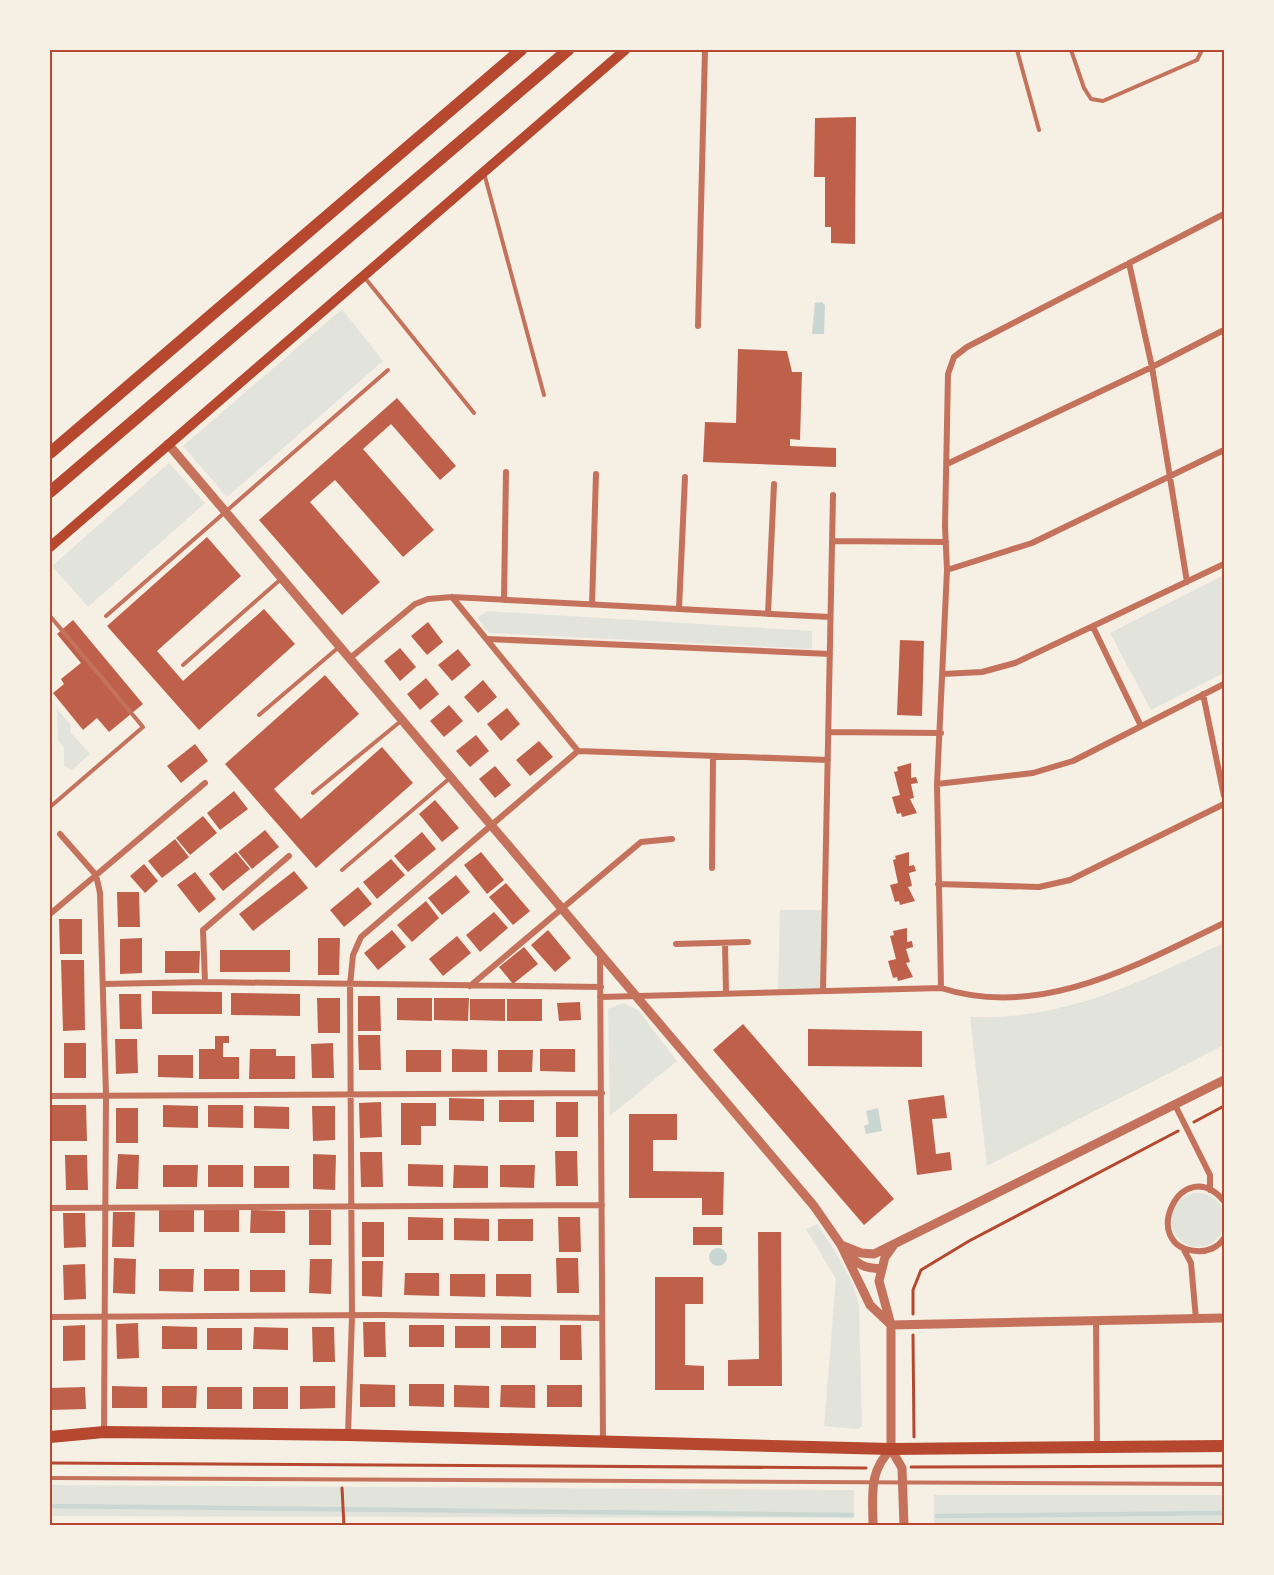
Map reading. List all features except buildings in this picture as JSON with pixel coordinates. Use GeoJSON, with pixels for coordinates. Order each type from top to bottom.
{"type":"FeatureCollection","features":[{"type":"Feature","properties":{"kind":"main road"},"geometry":{"type":"LineString","coordinates":[[50,453],[521,50]]}},
{"type":"Feature","properties":{"kind":"main road"},"geometry":{"type":"LineString","coordinates":[[50,492],[568,50]]}},
{"type":"Feature","properties":{"kind":"main road"},"geometry":{"type":"LineString","coordinates":[[50,547],[625,50]]}},
{"type":"Feature","properties":{"kind":"main road"},"geometry":{"type":"LineString","coordinates":[[50,1437],[104,1432],[348,1435],[891,1449],[1224,1446]]}},
{"type":"Feature","properties":{"kind":"street"},"geometry":{"type":"LineString","coordinates":[[698,326],[705,50]]}},
{"type":"Feature","properties":{"kind":"street"},"geometry":{"type":"LineString","coordinates":[[941,988],[937,784],[947,570],[948,374],[954,357],[967,347],[1224,214]]}},
{"type":"Feature","properties":{"kind":"street"},"geometry":{"type":"LineString","coordinates":[[1129,263],[1152,367],[1168,478],[1187,582]]}},
{"type":"Feature","properties":{"kind":"street"},"geometry":{"type":"LineString","coordinates":[[947,464],[1152,367],[1224,330]]}},
{"type":"Feature","properties":{"kind":"street"},"geometry":{"type":"LineString","coordinates":[[168,444],[814,1206],[841,1245],[859,1264],[870,1268],[882,1268]]}},
{"type":"Feature","properties":{"kind":"street"},"geometry":{"type":"LineString","coordinates":[[947,570],[1032,543],[1224,450]]}},
{"type":"Feature","properties":{"kind":"street"},"geometry":{"type":"LineString","coordinates":[[504,600],[506,472]]}},
{"type":"Feature","properties":{"kind":"street"},"geometry":{"type":"LineString","coordinates":[[592,605],[596,474]]}},
{"type":"Feature","properties":{"kind":"street"},"geometry":{"type":"LineString","coordinates":[[679,609],[685,477]]}},
{"type":"Feature","properties":{"kind":"street"},"geometry":{"type":"LineString","coordinates":[[768,614],[774,484]]}},
{"type":"Feature","properties":{"kind":"street"},"geometry":{"type":"LineString","coordinates":[[823,991],[833,495]]}},
{"type":"Feature","properties":{"kind":"street"},"geometry":{"type":"LineString","coordinates":[[832,541],[946,542]]}},
{"type":"Feature","properties":{"kind":"street"},"geometry":{"type":"LineString","coordinates":[[943,674],[982,672],[1015,663],[1224,564]]}},
{"type":"Feature","properties":{"kind":"street"},"geometry":{"type":"LineString","coordinates":[[452,597],[578,751]]}},
{"type":"Feature","properties":{"kind":"street"},"geometry":{"type":"LineString","coordinates":[[350,659],[415,604],[428,599],[452,597],[830,617]]}},
{"type":"Feature","properties":{"kind":"street"},"geometry":{"type":"LineString","coordinates":[[1093,627],[1141,726]]}},
{"type":"Feature","properties":{"kind":"street"},"geometry":{"type":"LineString","coordinates":[[488,639],[830,654]]}},
{"type":"Feature","properties":{"kind":"street"},"geometry":{"type":"LineString","coordinates":[[937,784],[992,779],[1053,769],[1073,762],[1224,684]]}},
{"type":"Feature","properties":{"kind":"street"},"geometry":{"type":"LineString","coordinates":[[1203,694],[1224,796]]}},
{"type":"Feature","properties":{"kind":"street"},"geometry":{"type":"LineString","coordinates":[[828,732],[941,733]]}},
{"type":"Feature","properties":{"kind":"street"},"geometry":{"type":"LineString","coordinates":[[348,1435],[352,1317],[350,985],[353,955],[361,937],[578,751],[713,758],[828,760]]}},
{"type":"Feature","properties":{"kind":"street"},"geometry":{"type":"LineString","coordinates":[[712,868],[713,758]]}},
{"type":"Feature","properties":{"kind":"street"},"geometry":{"type":"LineString","coordinates":[[50,914],[206,783]]}},
{"type":"Feature","properties":{"kind":"street"},"geometry":{"type":"LineString","coordinates":[[938,884],[1039,887],[1070,880],[1224,804]]}},
{"type":"Feature","properties":{"kind":"street"},"geometry":{"type":"LineString","coordinates":[[60,834],[96,875],[100,893],[106,1095],[104,1432]]}},
{"type":"Feature","properties":{"kind":"street"},"geometry":{"type":"LineString","coordinates":[[470,986],[641,842],[672,839]]}},
{"type":"Feature","properties":{"kind":"street"},"geometry":{"type":"LineString","coordinates":[[205,982],[203,930],[289,856]]}},
{"type":"Feature","properties":{"kind":"street"},"geometry":{"type":"LineString","coordinates":[[600,997],[941,988],[958,993],[1011,998],[1084,986],[1127,969],[1224,923]]}},
{"type":"Feature","properties":{"kind":"street"},"geometry":{"type":"LineString","coordinates":[[676,944],[748,942]]}},
{"type":"Feature","properties":{"kind":"street"},"geometry":{"type":"LineString","coordinates":[[725,943],[726,993]]}},
{"type":"Feature","properties":{"kind":"street"},"geometry":{"type":"LineString","coordinates":[[600,953],[603,1442]]}},
{"type":"Feature","properties":{"kind":"street"},"geometry":{"type":"LineString","coordinates":[[103,984],[205,982],[601,987]]}},
{"type":"Feature","properties":{"kind":"street"},"geometry":{"type":"LineString","coordinates":[[841,1245],[861,1253],[874,1254],[893,1246],[1224,1080]]}},
{"type":"Feature","properties":{"kind":"street"},"geometry":{"type":"LineString","coordinates":[[50,1096],[602,1093]]}},
{"type":"Feature","properties":{"kind":"street"},"geometry":{"type":"LineString","coordinates":[[1175,1105],[1210,1175],[1210,1190]]}},
{"type":"Feature","properties":{"kind":"street"},"geometry":{"type":"LineString","coordinates":[[1196,1319],[1191,1263],[1183,1247],[1169,1232],[1167,1221],[1173,1201],[1190,1189],[1210,1190],[1224,1201]]}},
{"type":"Feature","properties":{"kind":"street"},"geometry":{"type":"LineString","coordinates":[[50,1208],[602,1205]]}},
{"type":"Feature","properties":{"kind":"street"},"geometry":{"type":"LineString","coordinates":[[1183,1247],[1203,1252],[1213,1249],[1224,1238]]}},
{"type":"Feature","properties":{"kind":"street"},"geometry":{"type":"LineString","coordinates":[[841,1245],[870,1305],[891,1325],[1224,1318]]}},
{"type":"Feature","properties":{"kind":"street"},"geometry":{"type":"LineString","coordinates":[[893,1246],[882,1268],[879,1281],[891,1325],[891,1449],[902,1468],[904,1526]]}},
{"type":"Feature","properties":{"kind":"street"},"geometry":{"type":"LineString","coordinates":[[50,1317],[601,1318]]}},
{"type":"Feature","properties":{"kind":"street"},"geometry":{"type":"LineString","coordinates":[[1096,1322],[1097,1446]]}},
{"type":"Feature","properties":{"kind":"street"},"geometry":{"type":"LineString","coordinates":[[873,1526],[873,1483],[876,1468],[891,1449]]}},
{"type":"Feature","properties":{"kind":"lane"},"geometry":{"type":"LineString","coordinates":[[1017,50],[1039,130]]}},
{"type":"Feature","properties":{"kind":"lane"},"geometry":{"type":"LineString","coordinates":[[1071,50],[1084,88],[1091,99],[1103,101],[1197,60],[1202,50]]}},
{"type":"Feature","properties":{"kind":"lane"},"geometry":{"type":"LineString","coordinates":[[484,172],[544,396]]}},
{"type":"Feature","properties":{"kind":"lane"},"geometry":{"type":"LineString","coordinates":[[363,276],[474,413]]}},
{"type":"Feature","properties":{"kind":"lane"},"geometry":{"type":"LineString","coordinates":[[106,616],[388,370]]}},
{"type":"Feature","properties":{"kind":"lane"},"geometry":{"type":"LineString","coordinates":[[183,665],[281,579]]}},
{"type":"Feature","properties":{"kind":"lane"},"geometry":{"type":"LineString","coordinates":[[50,616],[143,727],[50,807]]}},
{"type":"Feature","properties":{"kind":"lane"},"geometry":{"type":"LineString","coordinates":[[259,715],[339,647]]}},
{"type":"Feature","properties":{"kind":"lane"},"geometry":{"type":"LineString","coordinates":[[313,793],[402,720]]}},
{"type":"Feature","properties":{"kind":"lane"},"geometry":{"type":"LineString","coordinates":[[342,870],[451,778]]}},
{"type":"Feature","properties":{"kind":"lane"},"geometry":{"type":"LineString","coordinates":[[50,1478],[1224,1484]]}},
{"type":"Feature","properties":{"kind":"path"},"geometry":{"type":"LineString","coordinates":[[914,1467],[913,1290],[921,1270],[969,1241],[1224,1106]]}},
{"type":"Feature","properties":{"kind":"path"},"geometry":{"type":"LineString","coordinates":[[50,1463],[876,1468]]}},
{"type":"Feature","properties":{"kind":"path"},"geometry":{"type":"LineString","coordinates":[[902,1468],[1224,1466]]}},
{"type":"Feature","properties":{"kind":"path"},"geometry":{"type":"LineString","coordinates":[[342,1480],[344,1526]]}},
{"type":"Feature","properties":{"kind":"shaded area"},"geometry":{"type":"Polygon","coordinates":[[[822,302],[825,305],[824,334],[812,334],[815,303],[822,302]]]}},
{"type":"Feature","properties":{"kind":"shaded area"},"geometry":{"type":"Polygon","coordinates":[[[342,309],[383,361],[227,497],[183,446],[342,309]]]}},
{"type":"Feature","properties":{"kind":"shaded area"},"geometry":{"type":"Polygon","coordinates":[[[169,463],[205,503],[88,607],[52,566],[169,463]]]}},
{"type":"Feature","properties":{"kind":"shaded area"},"geometry":{"type":"Polygon","coordinates":[[[1224,575],[1224,673],[1151,710],[1110,633],[1224,575]]]}},
{"type":"Feature","properties":{"kind":"shaded area"},"geometry":{"type":"Polygon","coordinates":[[[487,611],[812,631],[812,649],[489,633],[477,618],[487,611]]]}},
{"type":"Feature","properties":{"kind":"shaded area"},"geometry":{"type":"Polygon","coordinates":[[[57,709],[70,724],[71,733],[90,754],[72,770],[64,766],[64,748],[58,740],[57,709]]]}},
{"type":"Feature","properties":{"kind":"shaded area"},"geometry":{"type":"Polygon","coordinates":[[[780,910],[824,910],[823,991],[778,992],[780,910]]]}},
{"type":"Feature","properties":{"kind":"shaded area"},"geometry":{"type":"Polygon","coordinates":[[[1224,943],[1224,1045],[987,1166],[970,1017],[1039,1012],[1102,996],[1224,943]]]}},
{"type":"Feature","properties":{"kind":"shaded area"},"geometry":{"type":"Polygon","coordinates":[[[623,1003],[638,1010],[677,1061],[610,1116],[608,1009],[623,1003]]]}},
{"type":"Feature","properties":{"kind":"shaded area"},"geometry":{"type":"Polygon","coordinates":[[[878,1108],[882,1131],[866,1134],[864,1126],[869,1124],[866,1111],[878,1108]]]}},
{"type":"Feature","properties":{"kind":"shaded area"},"geometry":{"type":"Polygon","coordinates":[[[1198,1193],[1208,1195],[1217,1201],[1223,1210],[1225,1220],[1223,1230],[1217,1239],[1208,1245],[1198,1247],[1188,1245],[1179,1239],[1173,1230],[1171,1220],[1173,1210],[1179,1201],[1188,1195],[1198,1193]]]}},
{"type":"Feature","properties":{"kind":"shaded area"},"geometry":{"type":"Polygon","coordinates":[[[817,1224],[847,1273],[859,1306],[862,1426],[858,1429],[824,1426],[836,1279],[806,1229],[817,1224]]]}},
{"type":"Feature","properties":{"kind":"shaded area"},"geometry":{"type":"Polygon","coordinates":[[[718,1248],[724,1251],[727,1257],[724,1263],[718,1266],[712,1263],[709,1257],[712,1251],[718,1248]]]}},
{"type":"Feature","properties":{"kind":"shaded area"},"geometry":{"type":"Polygon","coordinates":[[[50,1485],[854,1490],[854,1518],[50,1516],[50,1485]]]}},
{"type":"Feature","properties":{"kind":"shaded area"},"geometry":{"type":"Polygon","coordinates":[[[934,1495],[1224,1495],[1224,1523],[934,1523],[934,1495]]]}},
{"type":"Feature","properties":{"kind":"waterway"},"geometry":{"type":"LineString","coordinates":[[50,1506],[852,1515]]}},
{"type":"Feature","properties":{"kind":"waterway"},"geometry":{"type":"LineString","coordinates":[[937,1516],[1224,1513]]}}]}
